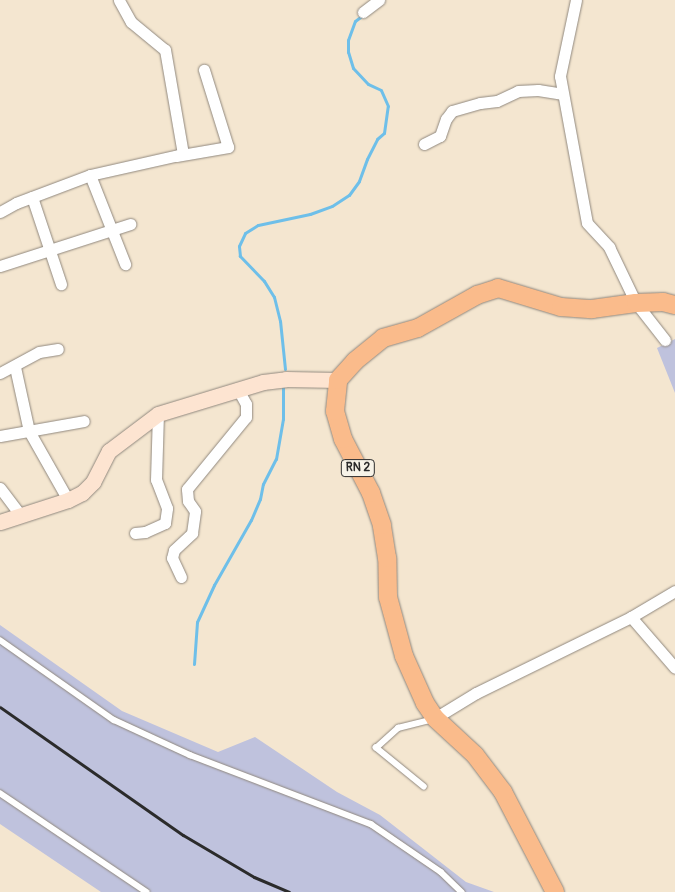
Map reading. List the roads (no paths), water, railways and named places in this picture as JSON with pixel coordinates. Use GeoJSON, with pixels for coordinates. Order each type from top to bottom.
{"type":"FeatureCollection","features":[{"type":"Feature","properties":{"kind":"main road"},"geometry":{"type":"LineString","coordinates":[[0,522],[68,500],[88,489],[109,451],[118,442],[158,414],[237,388],[286,379],[338,380],[355,361],[383,338],[418,328],[477,295],[498,288],[561,307],[592,308],[663,302],[675,305]]}},
{"type":"Feature","properties":{"kind":"main road","name":"RN 2"},"geometry":{"type":"LineString","coordinates":[[338,380],[335,411],[343,439],[371,493],[382,526],[387,558],[388,596],[404,656],[425,703],[435,718],[475,756],[503,792],[551,884]]}},
{"type":"Feature","properties":{"kind":"main road"},"geometry":{"type":"LineString","coordinates":[[551,884],[562,892]]}},
{"type":"Feature","properties":{"kind":"street"},"geometry":{"type":"LineString","coordinates":[[0,212],[32,197],[90,175],[183,154],[165,50],[131,22],[118,0]]}},
{"type":"Feature","properties":{"kind":"street"},"geometry":{"type":"LineString","coordinates":[[363,12],[379,0]]}},
{"type":"Feature","properties":{"kind":"street"},"geometry":{"type":"LineString","coordinates":[[576,0],[560,76],[587,223],[609,247],[636,303],[665,340]]}},
{"type":"Feature","properties":{"kind":"street"},"geometry":{"type":"LineString","coordinates":[[172,157],[228,148],[204,70]]}},
{"type":"Feature","properties":{"kind":"street"},"geometry":{"type":"LineString","coordinates":[[424,144],[440,136],[446,119],[452,112],[480,103],[497,101],[518,91],[538,90],[562,94]]}},
{"type":"Feature","properties":{"kind":"street"},"geometry":{"type":"LineString","coordinates":[[90,175],[126,264]]}},
{"type":"Feature","properties":{"kind":"street"},"geometry":{"type":"LineString","coordinates":[[32,197],[61,284]]}},
{"type":"Feature","properties":{"kind":"street"},"geometry":{"type":"LineString","coordinates":[[0,266],[130,224]]}},
{"type":"Feature","properties":{"kind":"street"},"geometry":{"type":"LineString","coordinates":[[0,373],[39,352],[58,349]]}},
{"type":"Feature","properties":{"kind":"street"},"geometry":{"type":"LineString","coordinates":[[14,367],[28,431],[68,500]]}},
{"type":"Feature","properties":{"kind":"street"},"geometry":{"type":"LineString","coordinates":[[181,576],[172,558],[174,550],[192,533],[196,511],[188,501],[187,489],[246,417],[246,404],[237,388]]}},
{"type":"Feature","properties":{"kind":"street"},"geometry":{"type":"LineString","coordinates":[[135,533],[145,532],[165,523],[167,508],[156,480],[158,414]]}},
{"type":"Feature","properties":{"kind":"street"},"geometry":{"type":"LineString","coordinates":[[0,436],[84,421]]}},
{"type":"Feature","properties":{"kind":"street"},"geometry":{"type":"LineString","coordinates":[[0,488],[20,515]]}},
{"type":"Feature","properties":{"kind":"street"},"geometry":{"type":"LineString","coordinates":[[435,718],[476,693],[631,618],[675,591]]}},
{"type":"Feature","properties":{"kind":"street"},"geometry":{"type":"LineString","coordinates":[[631,618],[675,668]]}},
{"type":"Feature","properties":{"kind":"lane"},"geometry":{"type":"LineString","coordinates":[[0,640],[114,720],[190,755],[371,824],[433,866],[462,892]]}},
{"type":"Feature","properties":{"kind":"lane"},"geometry":{"type":"LineString","coordinates":[[424,787],[376,748],[398,728],[435,718]]}},
{"type":"Feature","properties":{"kind":"lane"},"geometry":{"type":"LineString","coordinates":[[0,793],[147,892]]}},
{"type":"Feature","properties":{"kind":"waterway"},"geometry":{"type":"LineString","coordinates":[[285,369],[280,321],[274,297],[264,281],[240,256],[239,246],[245,233],[258,225],[310,214],[332,206],[349,195],[359,181],[377,139],[384,133],[388,106],[381,90],[368,84],[353,68],[348,52],[348,40],[355,21],[363,15]]}},
{"type":"Feature","properties":{"kind":"waterway"},"geometry":{"type":"LineString","coordinates":[[194,664],[197,622],[214,585],[251,520],[260,499],[263,484],[276,459],[283,419],[283,387]]}},
{"type":"Feature","properties":{"kind":"railway"},"geometry":{"type":"LineString","coordinates":[[0,707],[183,835],[254,877],[289,892]]}}]}
